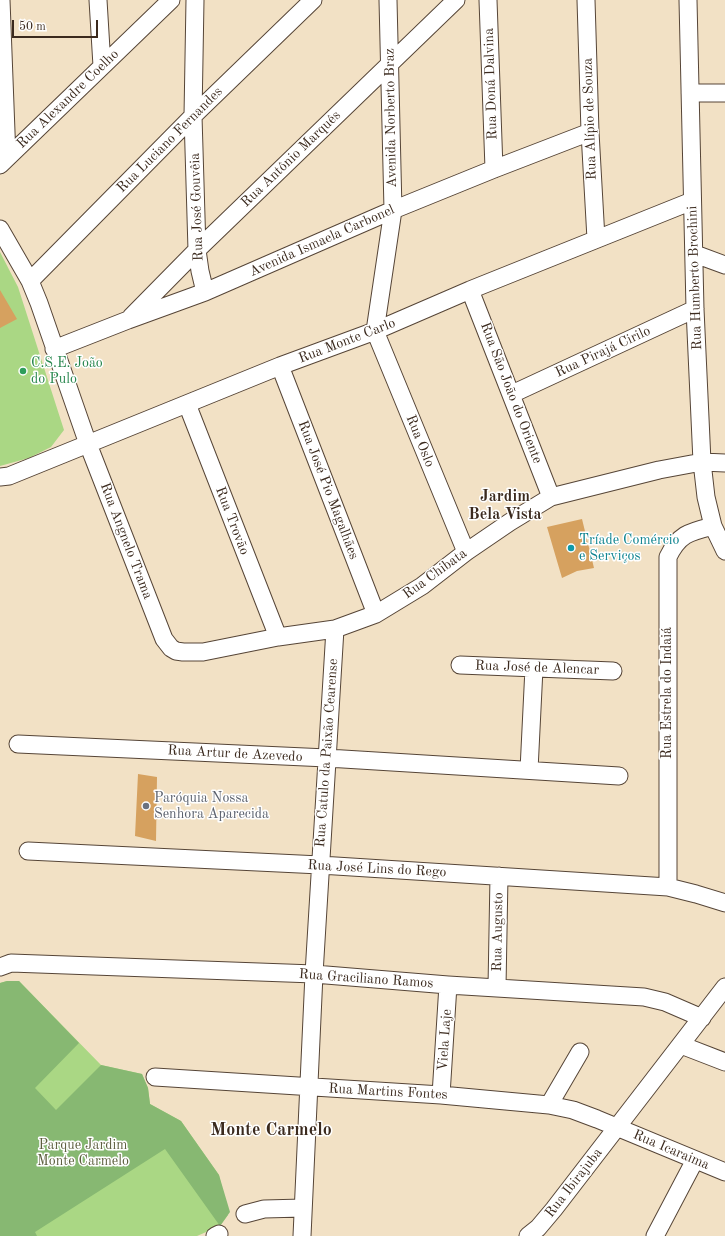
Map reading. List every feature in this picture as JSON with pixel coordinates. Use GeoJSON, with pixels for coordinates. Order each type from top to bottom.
{"type":"FeatureCollection","features":[{"type":"Feature","properties":{"kind":"street"},"geometry":{"type":"LineString","coordinates":[[1,0],[4,162]]}},
{"type":"Feature","properties":{"kind":"street"},"geometry":{"type":"LineString","coordinates":[[98,0],[102,66]]}},
{"type":"Feature","properties":{"kind":"street","name":"Rua Alexandre Coelho"},"geometry":{"type":"LineString","coordinates":[[4,162],[171,0]]}},
{"type":"Feature","properties":{"kind":"street","name":"Rua José Gouvêia"},"geometry":{"type":"LineString","coordinates":[[195,0],[193,116],[197,250],[200,271],[206,292]]}},
{"type":"Feature","properties":{"kind":"street","name":"Rua Luciano Fernandes"},"geometry":{"type":"LineString","coordinates":[[30,282],[193,116],[313,0]]}},
{"type":"Feature","properties":{"kind":"street","name":"Avenida Norberto Braz"},"geometry":{"type":"LineString","coordinates":[[375,331],[393,210],[388,0]]}},
{"type":"Feature","properties":{"kind":"street","name":"Rua Antônio Marquês"},"geometry":{"type":"LineString","coordinates":[[128,320],[197,250],[456,0]]}},
{"type":"Feature","properties":{"kind":"street","name":"Rua Doná Dalvina"},"geometry":{"type":"LineString","coordinates":[[488,0],[494,169]]}},
{"type":"Feature","properties":{"kind":"street","name":"Rua Alípio de Souza"},"geometry":{"type":"LineString","coordinates":[[586,0],[590,132],[596,239]]}},
{"type":"Feature","properties":{"kind":"street","name":"Rua Humberto Brochini"},"geometry":{"type":"LineString","coordinates":[[688,0],[692,200],[695,254],[695,309],[702,462],[706,497],[712,526],[725,551]]}},
{"type":"Feature","properties":{"kind":"street"},"geometry":{"type":"LineString","coordinates":[[690,93],[725,93]]}},
{"type":"Feature","properties":{"kind":"street","name":"Avenida Ismaela Carbonel"},"geometry":{"type":"LineString","coordinates":[[54,349],[206,292],[393,210],[590,132]]}},
{"type":"Feature","properties":{"kind":"street","name":"Rua Monte Carlo"},"geometry":{"type":"LineString","coordinates":[[0,477],[9,476],[280,366],[375,331],[470,290],[692,200]]}},
{"type":"Feature","properties":{"kind":"street","name":"Rua Angnelo Trama"},"geometry":{"type":"LineString","coordinates":[[0,229],[30,282],[88,444],[164,639]]}},
{"type":"Feature","properties":{"kind":"street"},"geometry":{"type":"LineString","coordinates":[[695,254],[725,265]]}},
{"type":"Feature","properties":{"kind":"street","name":"Rua São João do Oriente"},"geometry":{"type":"LineString","coordinates":[[470,290],[512,394],[551,497]]}},
{"type":"Feature","properties":{"kind":"street","name":"Rua Pirajá Cirilo"},"geometry":{"type":"LineString","coordinates":[[512,394],[695,309]]}},
{"type":"Feature","properties":{"kind":"street","name":"Rua Oslo"},"geometry":{"type":"LineString","coordinates":[[375,331],[466,552]]}},
{"type":"Feature","properties":{"kind":"street","name":"Rua José Pio Magalhães"},"geometry":{"type":"LineString","coordinates":[[280,366],[376,614]]}},
{"type":"Feature","properties":{"kind":"street","name":"Rua Trovão"},"geometry":{"type":"LineString","coordinates":[[187,404],[278,637]]}},
{"type":"Feature","properties":{"kind":"street","name":"Rua Chibata"},"geometry":{"type":"LineString","coordinates":[[164,639],[171,648],[183,652],[196,652],[232,647],[278,637],[335,629],[376,614],[422,586],[466,552],[534,506],[551,497],[659,470],[702,462],[725,463]]}},
{"type":"Feature","properties":{"kind":"street","name":"Rua Estrela do Indaiá"},"geometry":{"type":"LineString","coordinates":[[668,887],[668,557],[674,544],[682,537],[712,526]]}},
{"type":"Feature","properties":{"kind":"street","name":"Rua Catulo da Paixão Cearense"},"geometry":{"type":"LineString","coordinates":[[302,1236],[314,974],[335,629]]}},
{"type":"Feature","properties":{"kind":"street","name":"Rua José de Alencar"},"geometry":{"type":"LineString","coordinates":[[460,665],[612,671]]}},
{"type":"Feature","properties":{"kind":"street"},"geometry":{"type":"LineString","coordinates":[[529,770],[534,668]]}},
{"type":"Feature","properties":{"kind":"street","name":"Rua Artur de Azevedo"},"geometry":{"type":"LineString","coordinates":[[18,744],[327,758],[619,776]]}},
{"type":"Feature","properties":{"kind":"street","name":"Rua José Lins do Rego"},"geometry":{"type":"LineString","coordinates":[[28,852],[320,865],[668,887],[725,903]]}},
{"type":"Feature","properties":{"kind":"street","name":"Rua Augusto"},"geometry":{"type":"LineString","coordinates":[[497,987],[499,876]]}},
{"type":"Feature","properties":{"kind":"street","name":"Rua Graciliano Ramos"},"geometry":{"type":"LineString","coordinates":[[0,967],[11,963],[314,974],[448,985],[644,997],[665,1002],[702,1018]]}},
{"type":"Feature","properties":{"kind":"street","name":"Viela Laje"},"geometry":{"type":"LineString","coordinates":[[441,1095],[448,985]]}},
{"type":"Feature","properties":{"kind":"street"},"geometry":{"type":"LineString","coordinates":[[618,1128],[725,987]]}},
{"type":"Feature","properties":{"kind":"street"},"geometry":{"type":"LineString","coordinates":[[681,1045],[725,1062]]}},
{"type":"Feature","properties":{"kind":"street"},"geometry":{"type":"LineString","coordinates":[[549,1105],[580,1052]]}},
{"type":"Feature","properties":{"kind":"street","name":"Rua Martins Fontes"},"geometry":{"type":"LineString","coordinates":[[155,1077],[309,1088],[441,1095],[549,1105],[573,1110],[618,1128]]}},
{"type":"Feature","properties":{"kind":"street","name":"Rua Icaraima"},"geometry":{"type":"LineString","coordinates":[[618,1128],[725,1172]]}},
{"type":"Feature","properties":{"kind":"street","name":"Rua Ibirajuba"},"geometry":{"type":"LineString","coordinates":[[528,1236],[538,1228],[554,1209],[618,1128]]}},
{"type":"Feature","properties":{"kind":"street"},"geometry":{"type":"LineString","coordinates":[[655,1236],[695,1160]]}},
{"type":"Feature","properties":{"kind":"street"},"geometry":{"type":"LineString","coordinates":[[245,1214],[264,1209],[303,1208]]}},
{"type":"Feature","properties":{"kind":"green space","name":"C.S.E. João do Pulo"},"geometry":{"type":"Polygon","coordinates":[[[0,252],[18,287],[64,430],[51,447],[29,458],[0,466],[0,252]]]}},
{"type":"Feature","properties":{"kind":"green space","name":"Parque Jardim Monte Carmelo"},"geometry":{"type":"Polygon","coordinates":[[[7,981],[19,981],[101,1065],[142,1074],[148,1088],[150,1104],[181,1121],[219,1175],[228,1215],[220,1226],[197,1236],[0,1236],[0,983],[7,981]]]}},
{"type":"Feature","properties":{"kind":"green space","name":"Parque Jardim Monte Carmelo"},"geometry":{"type":"Polygon","coordinates":[[[7,981],[19,981],[79,1043],[35,1088],[56,1110],[101,1065],[142,1074],[148,1088],[150,1104],[181,1121],[219,1175],[230,1212],[220,1226],[165,1149],[35,1232],[37,1236],[0,1236],[0,983],[7,981]]]}},
{"type":"Feature","properties":{"kind":"building"},"geometry":{"type":"Polygon","coordinates":[[[0,290],[17,319],[0,328],[0,290]]]}},
{"type":"Feature","properties":{"kind":"building","name":"Tríade Comércio e Serviços"},"geometry":{"type":"Polygon","coordinates":[[[582,519],[594,568],[577,571],[562,578],[547,527],[582,519]]]}},
{"type":"Feature","properties":{"kind":"building","name":"Paróquia Nossa Senhora Aparecida"},"geometry":{"type":"Polygon","coordinates":[[[138,774],[157,777],[156,841],[135,836],[138,774]]]}},
{"type":"Feature","properties":{"kind":"place","name":"C.S.E. João do Pulo"},"geometry":{"type":"Point","coordinates":[23,371]}},
{"type":"Feature","properties":{"kind":"place","name":"Tríade Comércio e Serviços"},"geometry":{"type":"Point","coordinates":[571,548]}},
{"type":"Feature","properties":{"kind":"place","name":"Paróquia Nossa Senhora Aparecida"},"geometry":{"type":"Point","coordinates":[146,806]}},
{"type":"Feature","properties":{"kind":"district","name":"Jardim Bela Vista"},"geometry":{"type":"Point","coordinates":[505,506]}},
{"type":"Feature","properties":{"kind":"district","name":"Monte Carmelo"},"geometry":{"type":"Point","coordinates":[271,1130]}}]}
